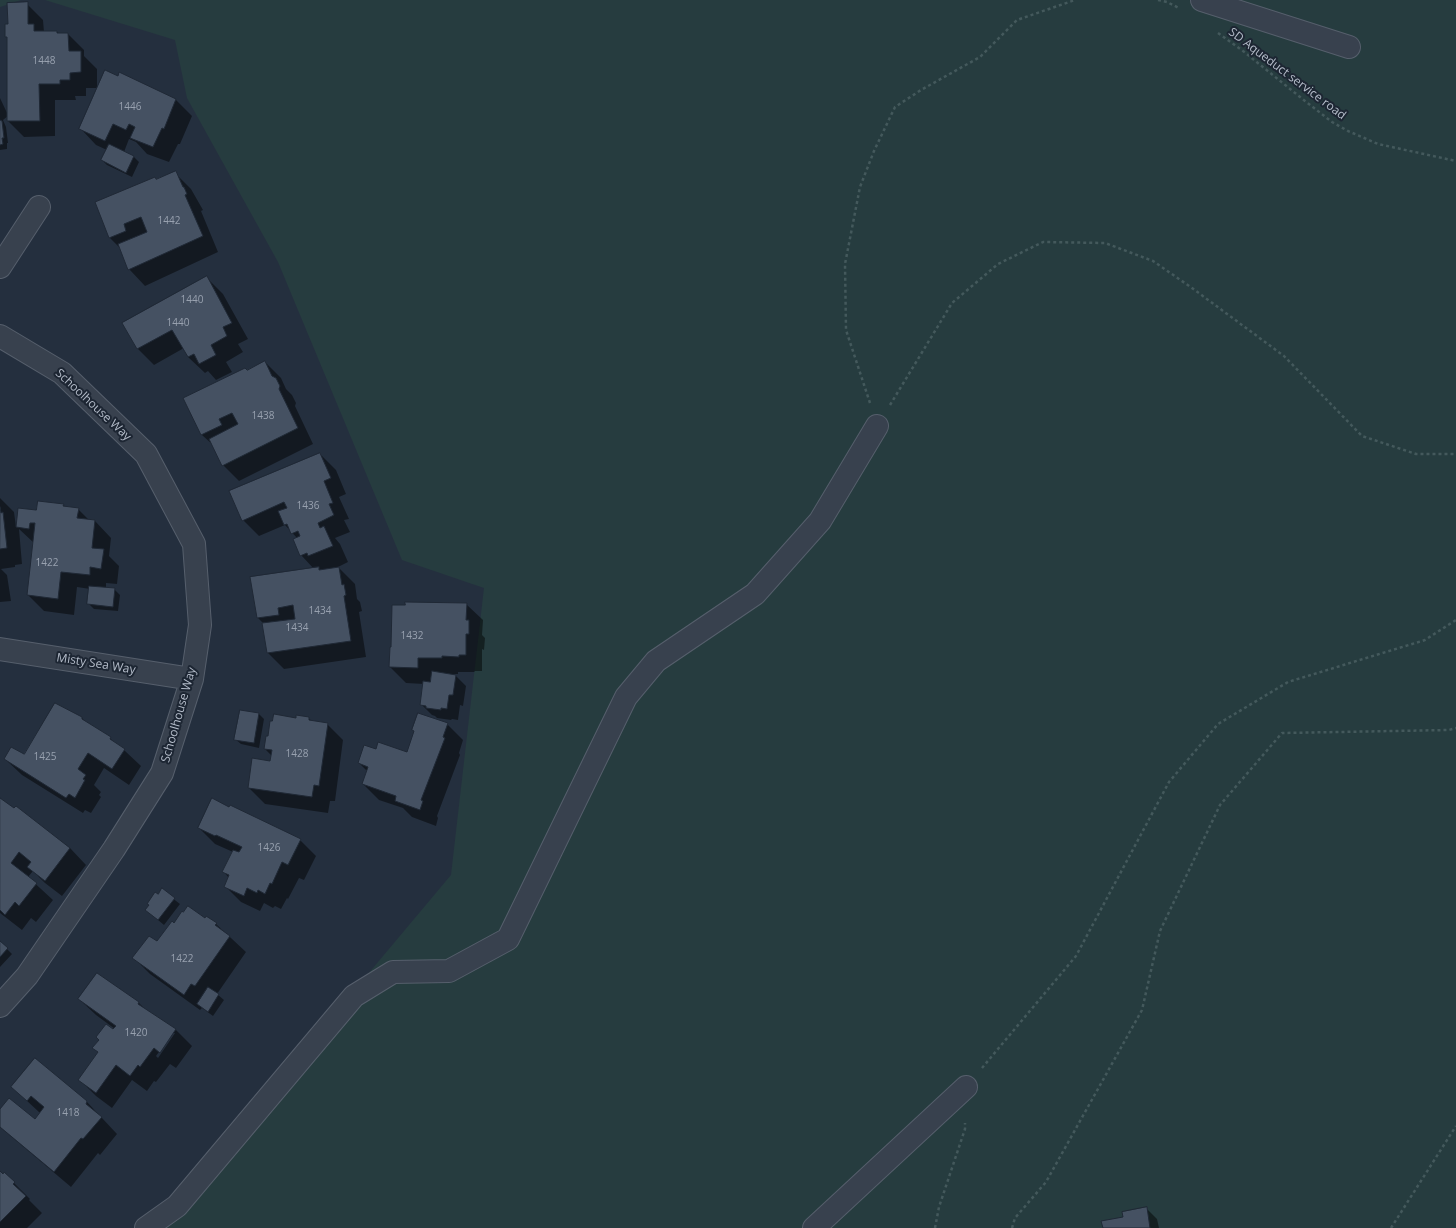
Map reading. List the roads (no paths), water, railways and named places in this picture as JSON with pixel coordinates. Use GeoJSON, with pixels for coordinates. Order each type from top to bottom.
{"type":"FeatureCollection","features":[{"type":"Feature","properties":{"kind":"street"},"geometry":{"type":"LineString","coordinates":[[1202,0],[1349,47]]}},
{"type":"Feature","properties":{"kind":"street"},"geometry":{"type":"LineString","coordinates":[[0,267],[39,207]]}},
{"type":"Feature","properties":{"kind":"street","name":"Schoolhouse Way"},"geometry":{"type":"LineString","coordinates":[[0,336],[62,373],[146,454],[194,544],[200,624],[192,678],[162,773],[114,849],[27,976],[0,1006]]}},
{"type":"Feature","properties":{"kind":"street"},"geometry":{"type":"LineString","coordinates":[[146,1228],[177,1206],[354,996],[392,972],[449,971],[508,939],[626,697],[656,661],[755,594],[820,521],[878,426]]}},
{"type":"Feature","properties":{"kind":"street","name":"Misty Sea Way"},"geometry":{"type":"LineString","coordinates":[[0,649],[192,678]]}},
{"type":"Feature","properties":{"kind":"street"},"geometry":{"type":"LineString","coordinates":[[814,1228],[966,1087]]}}]}
